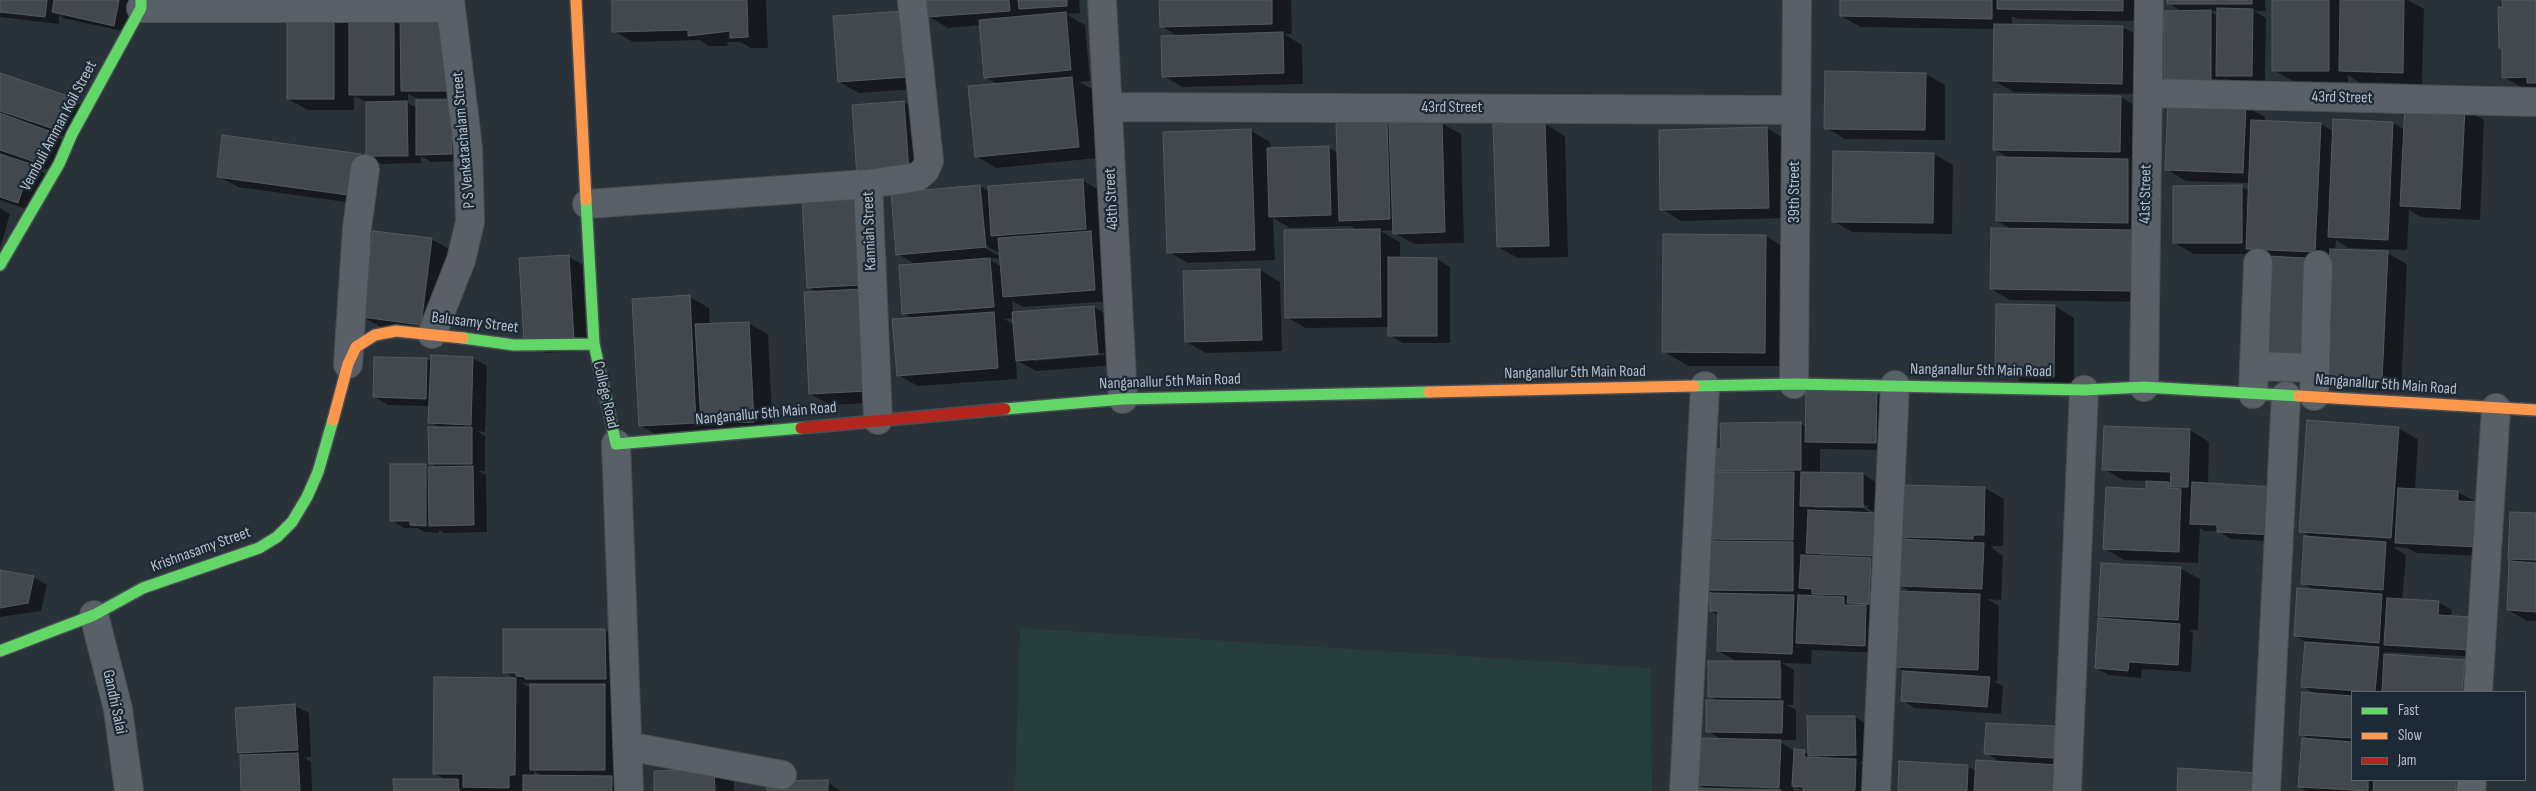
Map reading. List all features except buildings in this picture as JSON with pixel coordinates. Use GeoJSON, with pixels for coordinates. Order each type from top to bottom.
{"type":"FeatureCollection","features":[{"type":"Feature","properties":{"kind":"street","name":"College Road"},"geometry":{"type":"LineString","coordinates":[[576,0],[594,344],[616,444],[629,791]]}},
{"type":"Feature","properties":{"kind":"street","name":"Kanniah Street"},"geometry":{"type":"LineString","coordinates":[[878,420],[868,184],[917,176],[925,170],[929,161],[912,0]]}},
{"type":"Feature","properties":{"kind":"street","name":"48th Street"},"geometry":{"type":"LineString","coordinates":[[1102,0],[1123,399]]}},
{"type":"Feature","properties":{"kind":"street","name":"39th Street"},"geometry":{"type":"LineString","coordinates":[[1794,384],[1797,0]]}},
{"type":"Feature","properties":{"kind":"street","name":"41st Street"},"geometry":{"type":"LineString","coordinates":[[2144,388],[2149,0]]}},
{"type":"Feature","properties":{"kind":"street"},"geometry":{"type":"LineString","coordinates":[[141,4],[450,4]]}},
{"type":"Feature","properties":{"kind":"street","name":"Vembuli Amman Koil Street"},"geometry":{"type":"LineString","coordinates":[[0,265],[59,164],[72,134],[141,4]]}},
{"type":"Feature","properties":{"kind":"street","name":"P S Venkatachalam Street"},"geometry":{"type":"LineString","coordinates":[[432,334],[461,260],[470,222],[466,130],[450,4]]}},
{"type":"Feature","properties":{"kind":"street","name":"43rd Street"},"geometry":{"type":"LineString","coordinates":[[2148,93],[2536,102]]}},
{"type":"Feature","properties":{"kind":"street","name":"43rd Street"},"geometry":{"type":"LineString","coordinates":[[1108,107],[1796,110]]}},
{"type":"Feature","properties":{"kind":"street"},"geometry":{"type":"LineString","coordinates":[[352,355],[358,228],[365,169]]}},
{"type":"Feature","properties":{"kind":"street"},"geometry":{"type":"LineString","coordinates":[[586,204],[868,184]]}},
{"type":"Feature","properties":{"kind":"street"},"geometry":{"type":"LineString","coordinates":[[2253,394],[2258,263]]}},
{"type":"Feature","properties":{"kind":"street"},"geometry":{"type":"LineString","coordinates":[[2314,396],[2318,265]]}},
{"type":"Feature","properties":{"kind":"street","name":"Balusamy Street"},"geometry":{"type":"LineString","coordinates":[[352,355],[375,335],[396,332],[432,334],[514,345],[594,344]]}},
{"type":"Feature","properties":{"kind":"street","name":"Krishnasamy Street"},"geometry":{"type":"LineString","coordinates":[[0,651],[94,615],[143,588],[258,548],[277,537],[292,522],[307,497],[318,472],[352,355]]}},
{"type":"Feature","properties":{"kind":"street"},"geometry":{"type":"LineString","coordinates":[[2254,366],[2315,368]]}},
{"type":"Feature","properties":{"kind":"street","name":"Nanganallur 5th Main Road"},"geometry":{"type":"LineString","coordinates":[[616,444],[1123,399],[1794,384],[2084,390],[2144,388],[2314,396],[2536,410]]}},
{"type":"Feature","properties":{"kind":"street"},"geometry":{"type":"LineString","coordinates":[[1876,791],[1895,385]]}},
{"type":"Feature","properties":{"kind":"street"},"geometry":{"type":"LineString","coordinates":[[1684,791],[1705,386]]}},
{"type":"Feature","properties":{"kind":"street"},"geometry":{"type":"LineString","coordinates":[[2067,791],[2084,390]]}},
{"type":"Feature","properties":{"kind":"street"},"geometry":{"type":"LineString","coordinates":[[2266,791],[2286,396]]}},
{"type":"Feature","properties":{"kind":"street"},"geometry":{"type":"LineString","coordinates":[[2478,691],[2496,408]]}},
{"type":"Feature","properties":{"kind":"street","name":"Gandhi Salai"},"geometry":{"type":"LineString","coordinates":[[94,615],[118,709],[129,791]]}},
{"type":"Feature","properties":{"kind":"street"},"geometry":{"type":"LineString","coordinates":[[628,746],[782,775]]}},
{"type":"Feature","properties":{"kind":"green space"},"geometry":{"type":"Polygon","coordinates":[[[1020,628],[1651,668],[1652,791],[1015,791],[1020,628]]]}},
{"type":"Feature","properties":{"kind":"traffic: fast"},"geometry":{"type":"LineString","coordinates":[[0,265],[59,164],[72,134],[141,8],[141,0]]}},
{"type":"Feature","properties":{"kind":"traffic: fast"},"geometry":{"type":"LineString","coordinates":[[586,200],[594,344],[616,444],[801,428]]}},
{"type":"Feature","properties":{"kind":"traffic: fast"},"geometry":{"type":"LineString","coordinates":[[463,338],[514,345],[594,344]]}},
{"type":"Feature","properties":{"kind":"traffic: fast"},"geometry":{"type":"LineString","coordinates":[[1694,386],[1794,384],[2084,390],[2144,387],[2299,396]]}},
{"type":"Feature","properties":{"kind":"traffic: fast"},"geometry":{"type":"LineString","coordinates":[[1005,409],[1123,399],[1429,392]]}},
{"type":"Feature","properties":{"kind":"traffic: fast"},"geometry":{"type":"LineString","coordinates":[[0,651],[94,615],[143,588],[259,548],[277,537],[292,522],[307,497],[318,472],[333,420]]}},
{"type":"Feature","properties":{"kind":"traffic: slow"},"geometry":{"type":"LineString","coordinates":[[576,0],[586,200]]}},
{"type":"Feature","properties":{"kind":"traffic: slow"},"geometry":{"type":"LineString","coordinates":[[333,420],[348,364],[356,347],[375,335],[396,331],[463,338]]}},
{"type":"Feature","properties":{"kind":"traffic: slow"},"geometry":{"type":"LineString","coordinates":[[1429,392],[1694,386]]}},
{"type":"Feature","properties":{"kind":"traffic: slow"},"geometry":{"type":"LineString","coordinates":[[2299,396],[2536,410]]}},
{"type":"Feature","properties":{"kind":"traffic: jam"},"geometry":{"type":"LineString","coordinates":[[801,428],[1005,409]]}}]}
